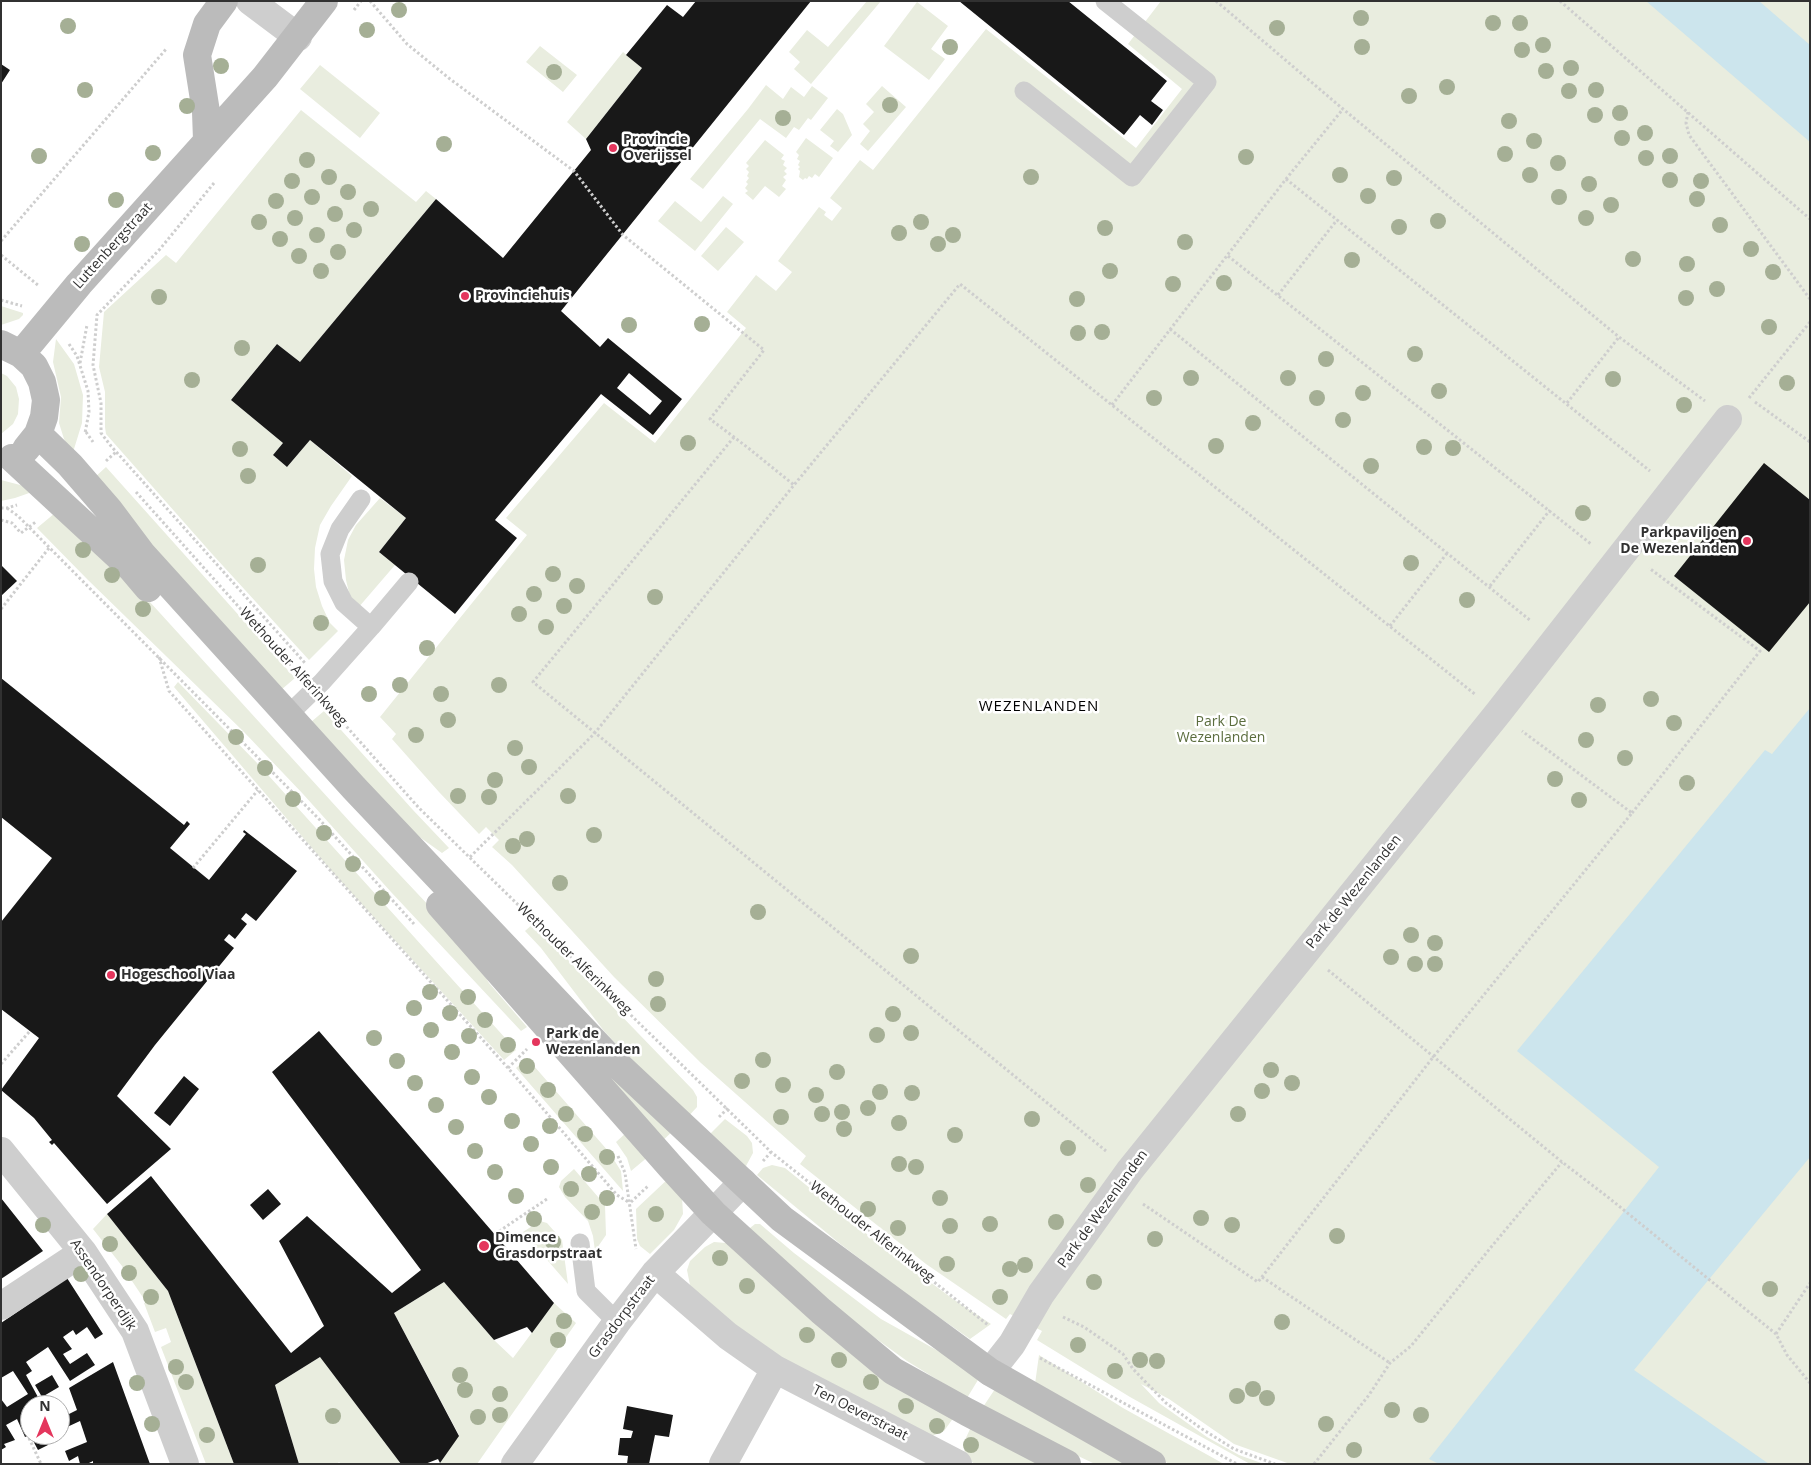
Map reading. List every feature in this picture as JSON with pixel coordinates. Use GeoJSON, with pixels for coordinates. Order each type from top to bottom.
{"type":"FeatureCollection","features":[{"type":"Feature","properties":{"kind":"main road"},"geometry":{"type":"LineString","coordinates":[[207,140],[206,112],[197,55],[207,24],[224,1]]}},
{"type":"Feature","properties":{"kind":"main road","name":"Luttenbergstraat"},"geometry":{"type":"LineString","coordinates":[[7,460],[27,448],[38,434],[44,417],[46,400],[42,382],[34,366],[11,349],[79,284],[264,77],[298,37],[324,1]]}},
{"type":"Feature","properties":{"kind":"main road"},"geometry":{"type":"LineString","coordinates":[[38,434],[70,466],[109,510],[142,554],[354,788],[606,1054],[782,1219],[990,1372],[1152,1464]]}},
{"type":"Feature","properties":{"kind":"main road"},"geometry":{"type":"LineString","coordinates":[[7,460],[131,568],[263,714],[407,867],[663,1159],[713,1213],[821,1311],[893,1371],[966,1412],[1067,1464]]}},
{"type":"Feature","properties":{"kind":"street"},"geometry":{"type":"LineString","coordinates":[[250,1],[298,37]]}},
{"type":"Feature","properties":{"kind":"street","name":"Park de Wezenlanden"},"geometry":{"type":"LineString","coordinates":[[990,1372],[1012,1344],[1036,1303],[1123,1178],[1498,713],[1728,419]]}},
{"type":"Feature","properties":{"kind":"street","name":"Assendorperdijk"},"geometry":{"type":"LineString","coordinates":[[1,1152],[83,1252],[135,1331],[185,1464]]}},
{"type":"Feature","properties":{"kind":"street","name":"Grasdorpstraat"},"geometry":{"type":"LineString","coordinates":[[515,1464],[617,1322],[655,1273],[743,1182]]}},
{"type":"Feature","properties":{"kind":"street"},"geometry":{"type":"LineString","coordinates":[[1,1306],[83,1252]]}},
{"type":"Feature","properties":{"kind":"street","name":"Ten Oeverstraat"},"geometry":{"type":"LineString","coordinates":[[655,1273],[728,1336],[775,1369],[948,1461]]}},
{"type":"Feature","properties":{"kind":"street"},"geometry":{"type":"LineString","coordinates":[[723,1464],[775,1369]]}},
{"type":"Feature","properties":{"kind":"lane"},"geometry":{"type":"LineString","coordinates":[[1024,91],[1132,177],[1207,82],[1105,1]]}},
{"type":"Feature","properties":{"kind":"lane"},"geometry":{"type":"LineString","coordinates":[[360,499],[340,529],[330,554],[333,581],[344,602],[371,627]]}},
{"type":"Feature","properties":{"kind":"lane"},"geometry":{"type":"LineString","coordinates":[[288,715],[318,686],[409,582]]}},
{"type":"Feature","properties":{"kind":"lane"},"geometry":{"type":"LineString","coordinates":[[580,1243],[586,1291],[617,1322]]}},
{"type":"Feature","properties":{"kind":"path"},"geometry":{"type":"LineString","coordinates":[[348,17],[361,1]]}},
{"type":"Feature","properties":{"kind":"path"},"geometry":{"type":"LineString","coordinates":[[1216,1],[1343,109],[1619,337],[1728,419],[1749,398],[1810,322]]}},
{"type":"Feature","properties":{"kind":"path"},"geometry":{"type":"LineString","coordinates":[[1560,1],[1810,219]]}},
{"type":"Feature","properties":{"kind":"path"},"geometry":{"type":"LineString","coordinates":[[370,2],[407,44],[450,79],[574,171],[623,235],[764,350],[710,419],[794,485]]}},
{"type":"Feature","properties":{"kind":"path"},"geometry":{"type":"LineString","coordinates":[[1,241],[168,46]]}},
{"type":"Feature","properties":{"kind":"path"},"geometry":{"type":"LineString","coordinates":[[1112,405],[1286,179],[1343,109]]}},
{"type":"Feature","properties":{"kind":"path"},"geometry":{"type":"LineString","coordinates":[[1688,112],[1686,123],[1688,135],[1810,299]]}},
{"type":"Feature","properties":{"kind":"path"},"geometry":{"type":"LineString","coordinates":[[1286,179],[1674,490]]}},
{"type":"Feature","properties":{"kind":"path"},"geometry":{"type":"LineString","coordinates":[[217,180],[160,249],[97,315],[93,365],[101,403],[101,433],[318,686]]}},
{"type":"Feature","properties":{"kind":"path"},"geometry":{"type":"LineString","coordinates":[[1278,295],[1337,220]]}},
{"type":"Feature","properties":{"kind":"path"},"geometry":{"type":"LineString","coordinates":[[734,436],[533,682],[1123,1178],[1258,1282],[1434,1056],[1632,813],[1760,651],[1550,510],[1228,256]]}},
{"type":"Feature","properties":{"kind":"path"},"geometry":{"type":"LineString","coordinates":[[470,857],[594,734],[794,485],[960,284],[1498,713],[1632,813]]}},
{"type":"Feature","properties":{"kind":"path"},"geometry":{"type":"LineString","coordinates":[[1170,329],[1555,640]]}},
{"type":"Feature","properties":{"kind":"path"},"geometry":{"type":"LineString","coordinates":[[1567,403],[1619,337]]}},
{"type":"Feature","properties":{"kind":"path"},"geometry":{"type":"LineString","coordinates":[[1749,398],[1810,442]]}},
{"type":"Feature","properties":{"kind":"path"},"geometry":{"type":"LineString","coordinates":[[86,432],[97,448]]}},
{"type":"Feature","properties":{"kind":"path"},"geometry":{"type":"LineString","coordinates":[[102,454],[114,467]]}},
{"type":"Feature","properties":{"kind":"path","name":"Wethouder Alferinkweg"},"geometry":{"type":"LineString","coordinates":[[134,489],[318,686],[419,808],[771,1152],[1012,1344],[1238,1464]]}},
{"type":"Feature","properties":{"kind":"path"},"geometry":{"type":"LineString","coordinates":[[7,508],[18,516],[319,819],[416,926]]}},
{"type":"Feature","properties":{"kind":"path"},"geometry":{"type":"LineString","coordinates":[[1490,586],[1550,510]]}},
{"type":"Feature","properties":{"kind":"path"},"geometry":{"type":"LineString","coordinates":[[1,609],[49,548]]}},
{"type":"Feature","properties":{"kind":"path"},"geometry":{"type":"LineString","coordinates":[[1390,626],[1448,552]]}},
{"type":"Feature","properties":{"kind":"path"},"geometry":{"type":"LineString","coordinates":[[158,657],[169,691],[508,1068],[617,1195],[630,1203]]}},
{"type":"Feature","properties":{"kind":"path"},"geometry":{"type":"LineString","coordinates":[[193,868],[258,790]]}},
{"type":"Feature","properties":{"kind":"path"},"geometry":{"type":"LineString","coordinates":[[1305,952],[1776,1334],[1786,1355],[1810,1383]]}},
{"type":"Feature","properties":{"kind":"path"},"geometry":{"type":"LineString","coordinates":[[1,1064],[30,1031]]}},
{"type":"Feature","properties":{"kind":"path"},"geometry":{"type":"LineString","coordinates":[[508,1068],[531,1046]]}},
{"type":"Feature","properties":{"kind":"path"},"geometry":{"type":"LineString","coordinates":[[526,1050],[532,1056]]}},
{"type":"Feature","properties":{"kind":"path"},"geometry":{"type":"LineString","coordinates":[[617,1154],[625,1173],[635,1248],[655,1273]]}},
{"type":"Feature","properties":{"kind":"path"},"geometry":{"type":"LineString","coordinates":[[1314,1464],[1369,1396],[1390,1363],[1411,1346],[1562,1162]]}},
{"type":"Feature","properties":{"kind":"path"},"geometry":{"type":"LineString","coordinates":[[495,1234],[547,1199]]}},
{"type":"Feature","properties":{"kind":"path"},"geometry":{"type":"LineString","coordinates":[[1262,1277],[1390,1363]]}},
{"type":"Feature","properties":{"kind":"path"},"geometry":{"type":"LineString","coordinates":[[1776,1334],[1810,1283]]}},
{"type":"Feature","properties":{"kind":"path"},"geometry":{"type":"LineString","coordinates":[[1036,1303],[1084,1327],[1123,1354],[1133,1369],[1166,1404],[1202,1429],[1234,1449],[1275,1464]]}},
{"type":"Feature","properties":{"kind":"path"},"geometry":{"type":"LineString","coordinates":[[32,1445],[40,1464]]}},
{"type":"Feature","properties":{"kind":"green space"},"geometry":{"type":"Polygon","coordinates":[[[867,1],[881,1],[811,84],[794,69],[800,62],[789,52],[807,30],[828,47],[867,1]]]}},
{"type":"Feature","properties":{"kind":"green space","name":"Park De Wezenlanden"},"geometry":{"type":"Polygon","coordinates":[[[1161,1],[1810,1],[1810,1464],[1290,1464],[1234,1444],[1169,1399],[1141,1384],[1159,1403],[1207,1437],[1239,1455],[1264,1464],[1250,1464],[1130,1397],[1037,1340],[1042,1331],[1010,1314],[1006,1319],[926,1264],[800,1164],[806,1156],[701,1063],[614,977],[512,865],[492,847],[499,840],[486,827],[479,834],[439,792],[392,739],[396,734],[380,717],[527,535],[506,518],[604,403],[655,443],[746,328],[727,312],[756,275],[776,291],[792,272],[778,261],[819,207],[826,212],[824,215],[832,221],[842,208],[830,198],[860,160],[873,170],[986,29],[1136,148],[1182,89],[1128,44],[1161,1]]]}},
{"type":"Feature","properties":{"kind":"green space"},"geometry":{"type":"Polygon","coordinates":[[[917,2],[948,26],[931,49],[945,59],[929,80],[884,46],[917,2]]]}},
{"type":"Feature","properties":{"kind":"green space"},"geometry":{"type":"Polygon","coordinates":[[[540,46],[577,75],[563,92],[526,62],[540,46]]]}},
{"type":"Feature","properties":{"kind":"green space"},"geometry":{"type":"Polygon","coordinates":[[[623,52],[642,68],[586,139],[567,122],[623,52]]]}},
{"type":"Feature","properties":{"kind":"green space"},"geometry":{"type":"Polygon","coordinates":[[[320,65],[380,113],[360,138],[300,89],[320,65]]]}},
{"type":"Feature","properties":{"kind":"green space"},"geometry":{"type":"Polygon","coordinates":[[[766,85],[783,99],[791,87],[804,97],[812,86],[828,98],[811,120],[808,118],[799,130],[794,127],[786,138],[760,119],[703,189],[690,179],[766,85]]]}},
{"type":"Feature","properties":{"kind":"green space"},"geometry":{"type":"Polygon","coordinates":[[[882,86],[906,107],[868,151],[860,144],[870,131],[863,124],[874,112],[866,104],[882,86]]]}},
{"type":"Feature","properties":{"kind":"green space"},"geometry":{"type":"Polygon","coordinates":[[[837,109],[843,114],[852,135],[838,152],[830,146],[834,141],[820,130],[837,109]]]}},
{"type":"Feature","properties":{"kind":"green space"},"geometry":{"type":"Polygon","coordinates":[[[301,110],[416,202],[426,191],[436,199],[300,362],[277,344],[231,400],[283,443],[273,455],[287,467],[310,440],[352,476],[320,525],[315,548],[314,569],[316,587],[330,623],[338,631],[309,660],[106,434],[105,392],[99,367],[104,312],[166,255],[176,263],[301,110]]]}},
{"type":"Feature","properties":{"kind":"green space"},"geometry":{"type":"Polygon","coordinates":[[[806,138],[833,158],[819,177],[815,174],[812,178],[809,176],[803,180],[799,177],[800,171],[798,169],[800,167],[798,165],[800,161],[797,159],[799,155],[796,152],[806,138]]]}},
{"type":"Feature","properties":{"kind":"green space"},"geometry":{"type":"Polygon","coordinates":[[[765,140],[784,155],[781,159],[785,161],[783,165],[787,168],[784,171],[787,174],[783,177],[786,180],[782,186],[786,189],[779,197],[765,186],[753,200],[745,193],[748,191],[745,188],[749,178],[747,176],[749,172],[746,169],[749,166],[746,163],[765,140]]]}},
{"type":"Feature","properties":{"kind":"green space"},"geometry":{"type":"Polygon","coordinates":[[[723,196],[733,204],[695,251],[658,221],[675,201],[701,222],[723,196]]]}},
{"type":"Feature","properties":{"kind":"green space"},"geometry":{"type":"Polygon","coordinates":[[[726,227],[744,242],[718,271],[701,256],[726,227]]]}},
{"type":"Feature","properties":{"kind":"green space"},"geometry":{"type":"Polygon","coordinates":[[[1,306],[23,313],[23,315],[19,319],[1,325],[1,306]]]}},
{"type":"Feature","properties":{"kind":"green space"},"geometry":{"type":"Polygon","coordinates":[[[56,339],[74,364],[83,395],[82,423],[74,449],[71,452],[59,423],[61,397],[53,362],[56,339]]]}},
{"type":"Feature","properties":{"kind":"green space"},"geometry":{"type":"Polygon","coordinates":[[[1,373],[7,376],[16,387],[19,399],[18,414],[13,424],[1,434],[1,373]]]}},
{"type":"Feature","properties":{"kind":"green space"},"geometry":{"type":"Polygon","coordinates":[[[106,467],[295,678],[281,690],[278,691],[94,478],[106,467]]]}},
{"type":"Feature","properties":{"kind":"green space"},"geometry":{"type":"Polygon","coordinates":[[[1,480],[24,486],[32,492],[1,501],[1,480]]]}},
{"type":"Feature","properties":{"kind":"green space"},"geometry":{"type":"Polygon","coordinates":[[[380,498],[406,518],[379,552],[395,565],[358,608],[350,597],[346,580],[344,560],[348,540],[356,525],[380,498]]]}},
{"type":"Feature","properties":{"kind":"green space"},"geometry":{"type":"Polygon","coordinates":[[[55,513],[129,579],[351,823],[465,944],[489,983],[527,1027],[521,1031],[244,732],[37,528],[55,513]]]}},
{"type":"Feature","properties":{"kind":"green space"},"geometry":{"type":"Polygon","coordinates":[[[178,682],[260,766],[516,1050],[504,1060],[335,875],[174,687],[178,682]]]}},
{"type":"Feature","properties":{"kind":"green space"},"geometry":{"type":"Polygon","coordinates":[[[324,711],[449,848],[442,853],[390,816],[311,722],[324,711]]]}},
{"type":"Feature","properties":{"kind":"green space"},"geometry":{"type":"Polygon","coordinates":[[[534,923],[693,1090],[697,1097],[697,1107],[686,1119],[604,1031],[541,948],[525,931],[534,923]]]}},
{"type":"Feature","properties":{"kind":"green space"},"geometry":{"type":"Polygon","coordinates":[[[583,1047],[674,1130],[659,1144],[583,1047]]]}},
{"type":"Feature","properties":{"kind":"green space"},"geometry":{"type":"Polygon","coordinates":[[[527,1058],[609,1152],[621,1171],[623,1191],[516,1068],[527,1058]]]}},
{"type":"Feature","properties":{"kind":"green space"},"geometry":{"type":"Polygon","coordinates":[[[725,1119],[747,1136],[752,1143],[753,1153],[746,1166],[707,1137],[725,1119]]]}},
{"type":"Feature","properties":{"kind":"green space"},"geometry":{"type":"Polygon","coordinates":[[[627,1132],[649,1156],[631,1171],[627,1158],[616,1142],[627,1132]]]}},
{"type":"Feature","properties":{"kind":"green space"},"geometry":{"type":"Polygon","coordinates":[[[772,1165],[785,1168],[883,1247],[953,1299],[991,1324],[970,1339],[913,1299],[839,1243],[757,1175],[763,1168],[772,1165]]]}},
{"type":"Feature","properties":{"kind":"green space"},"geometry":{"type":"Polygon","coordinates":[[[574,1169],[605,1205],[606,1235],[595,1251],[588,1221],[565,1197],[559,1187],[561,1181],[574,1169]]]}},
{"type":"Feature","properties":{"kind":"green space"},"geometry":{"type":"Polygon","coordinates":[[[670,1177],[682,1197],[683,1214],[674,1230],[650,1254],[640,1246],[637,1239],[636,1209],[670,1177]]]}},
{"type":"Feature","properties":{"kind":"green space"},"geometry":{"type":"Polygon","coordinates":[[[107,1214],[168,1291],[234,1464],[206,1464],[161,1347],[171,1342],[166,1328],[155,1332],[144,1303],[146,1302],[122,1266],[93,1229],[107,1214]]]}},
{"type":"Feature","properties":{"kind":"green space"},"geometry":{"type":"Polygon","coordinates":[[[540,1221],[547,1223],[562,1240],[568,1284],[523,1232],[540,1221]]]}},
{"type":"Feature","properties":{"kind":"green space"},"geometry":{"type":"Polygon","coordinates":[[[755,1224],[760,1224],[794,1253],[881,1319],[981,1375],[967,1398],[907,1361],[860,1327],[750,1231],[750,1228],[755,1224]]]}},
{"type":"Feature","properties":{"kind":"green space"},"geometry":{"type":"Polygon","coordinates":[[[714,1242],[726,1243],[733,1247],[954,1417],[944,1431],[930,1437],[762,1347],[692,1289],[690,1285],[687,1270],[690,1261],[705,1247],[714,1242]]]}},
{"type":"Feature","properties":{"kind":"green space"},"geometry":{"type":"Polygon","coordinates":[[[444,1282],[494,1340],[513,1358],[554,1303],[576,1323],[477,1464],[440,1463],[459,1435],[394,1313],[444,1282]]]}},
{"type":"Feature","properties":{"kind":"green space"},"geometry":{"type":"Polygon","coordinates":[[[1039,1355],[1123,1408],[1224,1464],[1169,1464],[1144,1450],[1035,1384],[1039,1355]]]}},
{"type":"Feature","properties":{"kind":"green space"},"geometry":{"type":"Polygon","coordinates":[[[320,1357],[401,1464],[341,1464],[339,1462],[337,1464],[299,1464],[275,1385],[320,1357]]]}},
{"type":"Feature","properties":{"kind":"green space"},"geometry":{"type":"Polygon","coordinates":[[[997,1386],[1128,1464],[1095,1464],[1036,1436],[983,1407],[997,1386]]]}},
{"type":"Feature","properties":{"kind":"green space"},"geometry":{"type":"Polygon","coordinates":[[[971,1427],[1045,1464],[975,1464],[969,1460],[964,1450],[964,1442],[971,1427]]]}},
{"type":"Feature","properties":{"kind":"water"},"geometry":{"type":"Polygon","coordinates":[[[1646,1],[1759,1],[1810,45],[1810,142],[1646,1]]]}},
{"type":"Feature","properties":{"kind":"water"},"geometry":{"type":"Polygon","coordinates":[[[1810,708],[1810,1157],[1634,1370],[1769,1464],[1439,1464],[1429,1459],[1659,1167],[1517,1051],[1765,750],[1772,754],[1810,708]]]}},
{"type":"Feature","properties":{"kind":"building","name":"Provinciehuis"},"geometry":{"type":"Polygon","coordinates":[[[696,1],[811,1],[561,311],[600,347],[608,338],[682,399],[653,435],[601,394],[495,520],[517,538],[455,614],[379,552],[406,518],[310,440],[287,467],[273,455],[283,443],[231,400],[277,344],[300,362],[436,199],[503,258],[591,150],[586,139],[642,68],[626,55],[667,5],[683,17],[696,1]],[[629,373],[617,388],[650,415],[662,401],[629,373]]]}},
{"type":"Feature","properties":{"kind":"building"},"geometry":{"type":"Polygon","coordinates":[[[959,1],[1068,1],[1167,81],[1151,101],[1163,110],[1152,125],[1140,115],[1124,135],[959,1]]]}},
{"type":"Feature","properties":{"kind":"building"},"geometry":{"type":"Polygon","coordinates":[[[1,64],[10,70],[1,84],[1,64]]]}},
{"type":"Feature","properties":{"kind":"building"},"geometry":{"type":"Polygon","coordinates":[[[1764,463],[1810,500],[1810,602],[1769,652],[1674,576],[1764,463]]]}},
{"type":"Feature","properties":{"kind":"building"},"geometry":{"type":"Polygon","coordinates":[[[1,565],[17,581],[1,596],[1,565]]]}},
{"type":"Feature","properties":{"kind":"building","name":"Hogeschool Viaa"},"geometry":{"type":"Polygon","coordinates":[[[1,678],[184,825],[187,821],[190,824],[170,848],[209,880],[246,834],[243,832],[244,830],[297,871],[256,921],[246,913],[241,919],[247,924],[235,939],[229,934],[224,940],[234,948],[155,1045],[117,1096],[171,1149],[107,1204],[54,1143],[52,1145],[49,1142],[52,1140],[34,1118],[1,1090],[39,1038],[1,1009],[1,922],[52,858],[1,817],[1,678]]]}},
{"type":"Feature","properties":{"kind":"building"},"geometry":{"type":"Polygon","coordinates":[[[319,1031],[554,1303],[532,1333],[527,1327],[494,1340],[444,1282],[394,1313],[459,1436],[440,1463],[438,1459],[425,1464],[401,1464],[320,1357],[275,1385],[299,1464],[234,1464],[168,1291],[107,1214],[151,1176],[291,1353],[324,1326],[279,1241],[307,1216],[392,1293],[421,1270],[272,1072],[319,1031]]]}},
{"type":"Feature","properties":{"kind":"building"},"geometry":{"type":"Polygon","coordinates":[[[184,1076],[199,1089],[170,1126],[154,1113],[184,1076]]]}},
{"type":"Feature","properties":{"kind":"building"},"geometry":{"type":"Polygon","coordinates":[[[268,1189],[281,1204],[263,1220],[250,1205],[268,1189]]]}},
{"type":"Feature","properties":{"kind":"building"},"geometry":{"type":"Polygon","coordinates":[[[1,1198],[43,1251],[1,1279],[1,1198]]]}},
{"type":"Feature","properties":{"kind":"building"},"geometry":{"type":"Polygon","coordinates":[[[67,1278],[103,1334],[95,1339],[87,1327],[76,1335],[73,1330],[63,1337],[72,1349],[63,1354],[70,1364],[87,1353],[95,1365],[70,1381],[48,1347],[26,1362],[32,1371],[26,1375],[37,1395],[26,1395],[28,1394],[13,1371],[1,1378],[1,1323],[67,1278]]]}},
{"type":"Feature","properties":{"kind":"building"},"geometry":{"type":"Polygon","coordinates":[[[113,1362],[150,1464],[93,1464],[93,1461],[87,1464],[80,1464],[78,1456],[69,1461],[65,1451],[87,1442],[80,1421],[70,1426],[70,1414],[77,1410],[69,1388],[113,1362]]]}},
{"type":"Feature","properties":{"kind":"building"},"geometry":{"type":"Polygon","coordinates":[[[52,1375],[59,1387],[45,1395],[41,1395],[35,1385],[52,1375]]]}},
{"type":"Feature","properties":{"kind":"building"},"geometry":{"type":"Polygon","coordinates":[[[1,1399],[7,1407],[20,1399],[20,1426],[17,1419],[6,1425],[15,1440],[4,1444],[6,1447],[1,1450],[1,1399]]]}},
{"type":"Feature","properties":{"kind":"building"},"geometry":{"type":"Polygon","coordinates":[[[627,1406],[673,1415],[669,1437],[655,1435],[649,1464],[627,1464],[628,1456],[618,1455],[620,1438],[631,1438],[633,1431],[623,1429],[627,1406]]]}},
{"type":"Feature","properties":{"kind":"building"},"geometry":{"type":"Polygon","coordinates":[[[35,1445],[48,1445],[38,1450],[35,1445]]]}},
{"type":"Feature","properties":{"kind":"place","name":"Provincie Overijssel"},"geometry":{"type":"Point","coordinates":[613,148]}},
{"type":"Feature","properties":{"kind":"place","name":"Provinciehuis"},"geometry":{"type":"Point","coordinates":[465,296]}},
{"type":"Feature","properties":{"kind":"place","name":"Parkpaviljoen De Wezenlanden"},"geometry":{"type":"Point","coordinates":[1747,541]}},
{"type":"Feature","properties":{"kind":"place","name":"Hogeschool Viaa"},"geometry":{"type":"Point","coordinates":[111,975]}},
{"type":"Feature","properties":{"kind":"place","name":"Park de Wezenlanden"},"geometry":{"type":"Point","coordinates":[536,1042]}},
{"type":"Feature","properties":{"kind":"place","name":"Dimence Grasdorpstraat"},"geometry":{"type":"Point","coordinates":[484,1246]}},
{"type":"Feature","properties":{"kind":"district","name":"WEZENLANDEN"},"geometry":{"type":"Point","coordinates":[1039,707]}}]}
